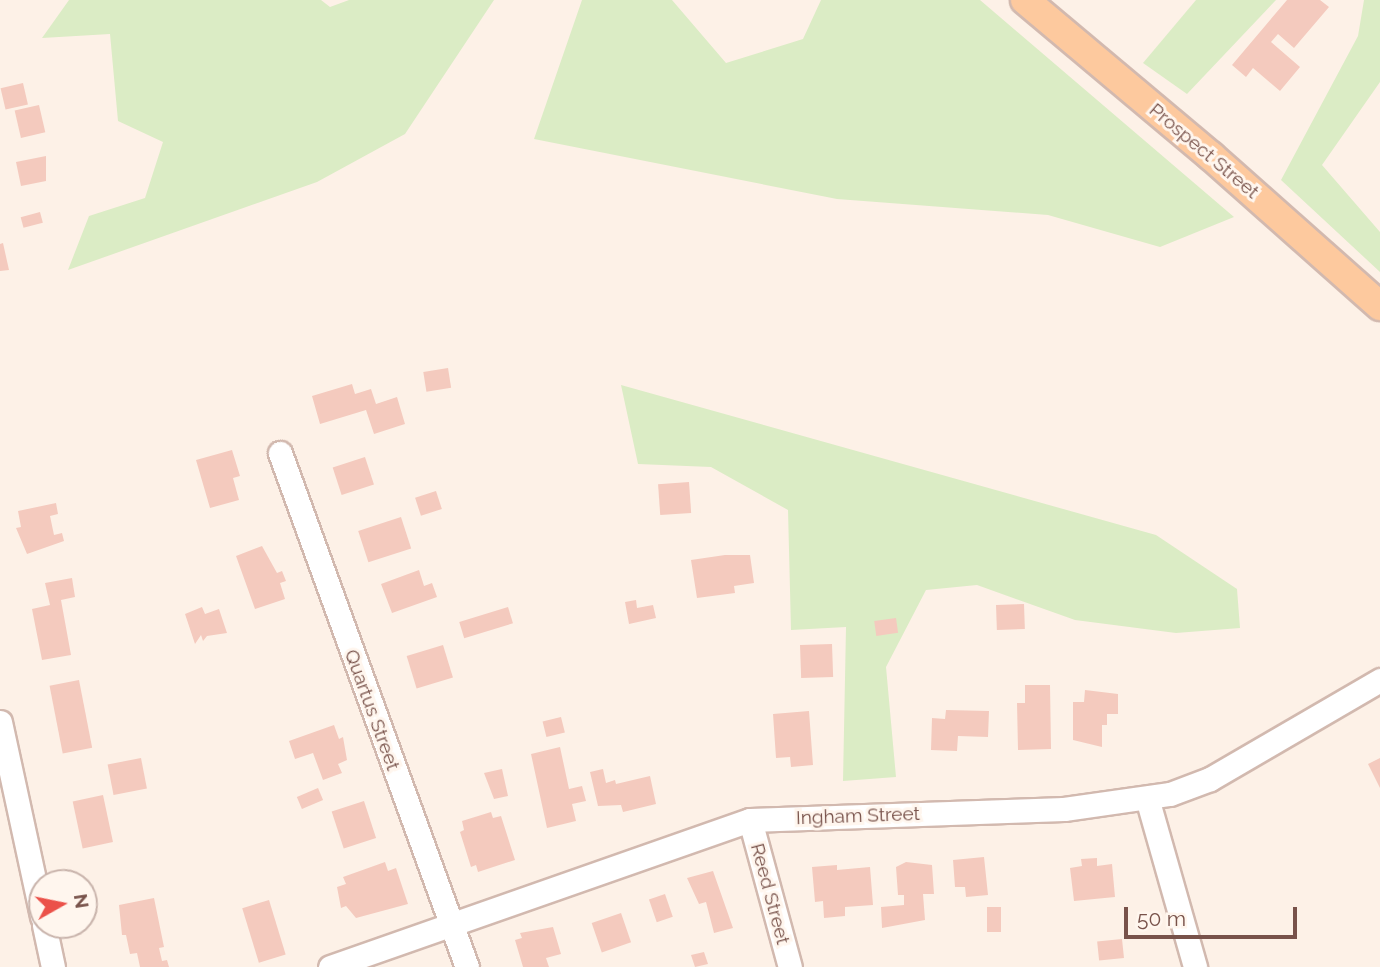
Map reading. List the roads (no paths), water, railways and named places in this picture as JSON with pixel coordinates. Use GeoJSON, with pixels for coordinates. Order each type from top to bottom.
{"type":"FeatureCollection","features":[{"type":"Feature","properties":{"kind":"main road","name":"Prospect Street"},"geometry":{"type":"LineString","coordinates":[[1025,0],[1211,156],[1380,306]]}},
{"type":"Feature","properties":{"kind":"street","name":"Quartus Street"},"geometry":{"type":"LineString","coordinates":[[280,453],[467,967]]}},
{"type":"Feature","properties":{"kind":"street","name":"Ingham Street"},"geometry":{"type":"LineString","coordinates":[[330,967],[750,820],[1064,808],[1147,798],[1210,779],[1380,680]]}},
{"type":"Feature","properties":{"kind":"street"},"geometry":{"type":"LineString","coordinates":[[0,722],[32,869]]}},
{"type":"Feature","properties":{"kind":"street"},"geometry":{"type":"LineString","coordinates":[[1147,798],[1195,967]]}},
{"type":"Feature","properties":{"kind":"street","name":"Reed Street"},"geometry":{"type":"LineString","coordinates":[[750,820],[790,967]]}},
{"type":"Feature","properties":{"kind":"street"},"geometry":{"type":"LineString","coordinates":[[47,939],[53,967]]}}]}
